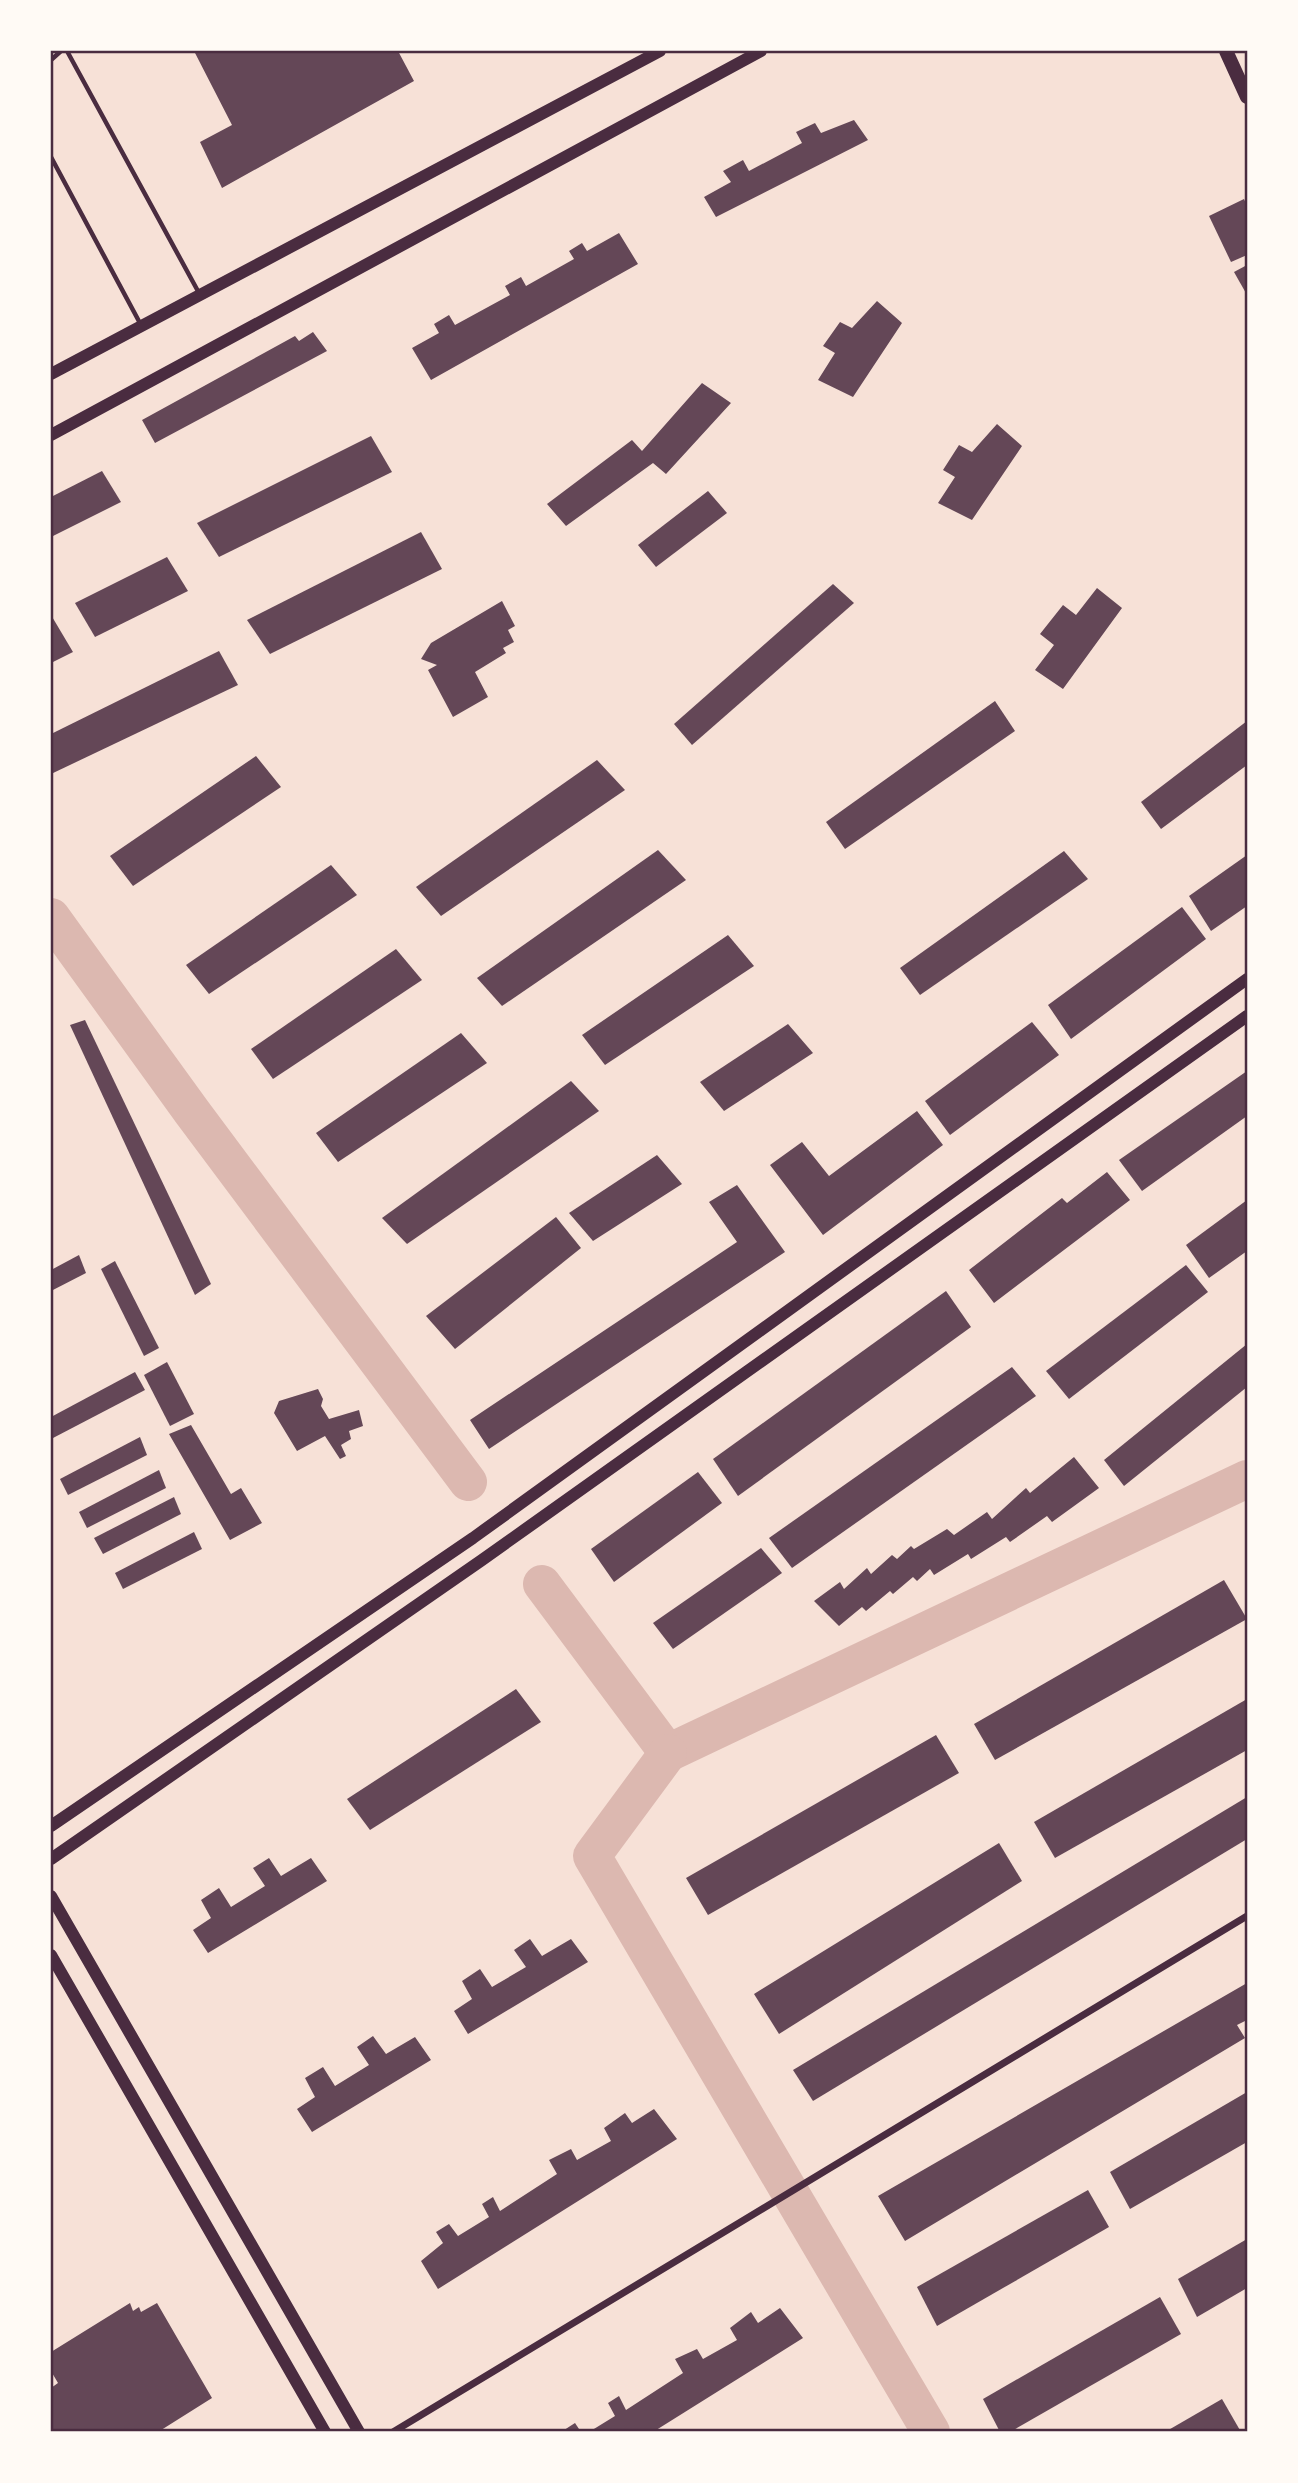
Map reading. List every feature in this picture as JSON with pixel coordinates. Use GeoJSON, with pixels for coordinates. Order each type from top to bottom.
{"type":"FeatureCollection","features":[{"type":"Feature","properties":{"kind":"main road"},"geometry":{"type":"LineString","coordinates":[[1226,51],[1247,97]]}},
{"type":"Feature","properties":{"kind":"street"},"geometry":{"type":"LineString","coordinates":[[51,374],[660,51]]}},
{"type":"Feature","properties":{"kind":"street"},"geometry":{"type":"LineString","coordinates":[[51,435],[761,51]]}},
{"type":"Feature","properties":{"kind":"street"},"geometry":{"type":"LineString","coordinates":[[51,1826],[473,1538],[1247,979]]}},
{"type":"Feature","properties":{"kind":"street"},"geometry":{"type":"LineString","coordinates":[[51,1859],[471,1567],[1247,1016]]}},
{"type":"Feature","properties":{"kind":"street"},"geometry":{"type":"LineString","coordinates":[[51,1896],[359,2432]]}},
{"type":"Feature","properties":{"kind":"street"},"geometry":{"type":"LineString","coordinates":[[393,2432],[1247,1916]]}},
{"type":"Feature","properties":{"kind":"street"},"geometry":{"type":"LineString","coordinates":[[51,1955],[325,2432]]}},
{"type":"Feature","properties":{"kind":"lane"},"geometry":{"type":"LineString","coordinates":[[51,60],[61,51]]}},
{"type":"Feature","properties":{"kind":"lane"},"geometry":{"type":"LineString","coordinates":[[67,51],[200,294]]}},
{"type":"Feature","properties":{"kind":"lane"},"geometry":{"type":"LineString","coordinates":[[51,157],[142,326]]}},
{"type":"Feature","properties":{"kind":"building"},"geometry":{"type":"Polygon","coordinates":[[[194,51],[398,51],[414,81],[222,188],[200,142],[232,125],[194,51]]]}},
{"type":"Feature","properties":{"kind":"building"},"geometry":{"type":"Polygon","coordinates":[[[854,120],[868,140],[716,217],[704,197],[731,182],[723,171],[743,160],[749,171],[802,143],[796,132],[815,123],[821,133],[854,120]]]}},
{"type":"Feature","properties":{"kind":"building"},"geometry":{"type":"Polygon","coordinates":[[[1244,199],[1247,206],[1247,255],[1231,262],[1209,216],[1244,199]]]}},
{"type":"Feature","properties":{"kind":"building"},"geometry":{"type":"Polygon","coordinates":[[[619,233],[638,264],[431,380],[412,348],[439,333],[434,324],[449,315],[455,325],[510,295],[505,286],[521,277],[526,286],[574,259],[569,251],[582,243],[587,251],[619,233]]]}},
{"type":"Feature","properties":{"kind":"building"},"geometry":{"type":"Polygon","coordinates":[[[1247,265],[1247,295],[1234,272],[1247,265]]]}},
{"type":"Feature","properties":{"kind":"building"},"geometry":{"type":"Polygon","coordinates":[[[877,301],[902,323],[853,397],[818,380],[835,353],[823,346],[840,322],[852,328],[877,301]]]}},
{"type":"Feature","properties":{"kind":"building"},"geometry":{"type":"Polygon","coordinates":[[[313,332],[327,351],[155,443],[142,420],[295,336],[299,341],[313,332]]]}},
{"type":"Feature","properties":{"kind":"building"},"geometry":{"type":"Polygon","coordinates":[[[702,383],[731,403],[666,474],[653,463],[566,526],[547,504],[632,440],[642,451],[702,383]]]}},
{"type":"Feature","properties":{"kind":"building"},"geometry":{"type":"Polygon","coordinates":[[[997,424],[1022,446],[972,520],[938,503],[955,477],[943,470],[959,445],[972,452],[997,424]]]}},
{"type":"Feature","properties":{"kind":"building"},"geometry":{"type":"Polygon","coordinates":[[[371,436],[392,472],[219,557],[197,523],[371,436]]]}},
{"type":"Feature","properties":{"kind":"building"},"geometry":{"type":"Polygon","coordinates":[[[102,471],[121,502],[51,537],[51,497],[102,471]]]}},
{"type":"Feature","properties":{"kind":"building"},"geometry":{"type":"Polygon","coordinates":[[[708,491],[727,513],[656,567],[638,545],[708,491]]]}},
{"type":"Feature","properties":{"kind":"building"},"geometry":{"type":"Polygon","coordinates":[[[421,532],[442,569],[270,654],[247,620],[421,532]]]}},
{"type":"Feature","properties":{"kind":"building"},"geometry":{"type":"Polygon","coordinates":[[[167,557],[188,591],[95,637],[75,603],[167,557]]]}},
{"type":"Feature","properties":{"kind":"building"},"geometry":{"type":"Polygon","coordinates":[[[833,584],[854,603],[692,745],[674,724],[833,584]]]}},
{"type":"Feature","properties":{"kind":"building"},"geometry":{"type":"Polygon","coordinates":[[[1097,588],[1122,608],[1063,689],[1035,670],[1054,645],[1040,634],[1063,605],[1076,615],[1097,588]]]}},
{"type":"Feature","properties":{"kind":"building"},"geometry":{"type":"Polygon","coordinates":[[[502,601],[515,626],[508,630],[514,642],[503,648],[506,653],[475,672],[488,697],[453,717],[428,670],[437,665],[421,659],[431,643],[502,601]]]}},
{"type":"Feature","properties":{"kind":"building"},"geometry":{"type":"Polygon","coordinates":[[[51,615],[73,652],[51,663],[51,615]]]}},
{"type":"Feature","properties":{"kind":"building"},"geometry":{"type":"Polygon","coordinates":[[[219,651],[238,685],[51,774],[51,734],[219,651]]]}},
{"type":"Feature","properties":{"kind":"building"},"geometry":{"type":"Polygon","coordinates":[[[995,701],[1015,731],[845,849],[826,822],[995,701]]]}},
{"type":"Feature","properties":{"kind":"building"},"geometry":{"type":"Polygon","coordinates":[[[1247,721],[1247,765],[1161,829],[1141,802],[1247,721]]]}},
{"type":"Feature","properties":{"kind":"building"},"geometry":{"type":"Polygon","coordinates":[[[256,756],[281,787],[133,886],[110,856],[256,756]]]}},
{"type":"Feature","properties":{"kind":"building"},"geometry":{"type":"Polygon","coordinates":[[[597,760],[625,790],[441,916],[416,887],[597,760]]]}},
{"type":"Feature","properties":{"kind":"building"},"geometry":{"type":"Polygon","coordinates":[[[658,850],[686,880],[502,1006],[477,978],[658,850]]]}},
{"type":"Feature","properties":{"kind":"building"},"geometry":{"type":"Polygon","coordinates":[[[1064,851],[1088,879],[920,995],[900,968],[1064,851]]]}},
{"type":"Feature","properties":{"kind":"building"},"geometry":{"type":"Polygon","coordinates":[[[1247,855],[1247,906],[1211,931],[1189,896],[1247,855]]]}},
{"type":"Feature","properties":{"kind":"building"},"geometry":{"type":"Polygon","coordinates":[[[331,865],[357,895],[209,994],[186,965],[331,865]]]}},
{"type":"Feature","properties":{"kind":"building"},"geometry":{"type":"Polygon","coordinates":[[[1182,907],[1206,939],[1071,1039],[1048,1005],[1182,907]]]}},
{"type":"Feature","properties":{"kind":"building"},"geometry":{"type":"Polygon","coordinates":[[[728,935],[754,966],[605,1065],[582,1035],[728,935]]]}},
{"type":"Feature","properties":{"kind":"building"},"geometry":{"type":"Polygon","coordinates":[[[396,949],[422,980],[273,1079],[251,1049],[396,949]]]}},
{"type":"Feature","properties":{"kind":"building"},"geometry":{"type":"Polygon","coordinates":[[[85,1020],[211,1284],[195,1295],[70,1025],[85,1020]]]}},
{"type":"Feature","properties":{"kind":"building"},"geometry":{"type":"Polygon","coordinates":[[[1032,1022],[1059,1055],[950,1135],[925,1101],[1032,1022]]]}},
{"type":"Feature","properties":{"kind":"building"},"geometry":{"type":"Polygon","coordinates":[[[788,1024],[813,1053],[724,1111],[700,1082],[788,1024]]]}},
{"type":"Feature","properties":{"kind":"building"},"geometry":{"type":"Polygon","coordinates":[[[461,1033],[487,1063],[338,1162],[316,1133],[461,1033]]]}},
{"type":"Feature","properties":{"kind":"building"},"geometry":{"type":"Polygon","coordinates":[[[1247,1071],[1247,1116],[1142,1191],[1119,1160],[1247,1071]]]}},
{"type":"Feature","properties":{"kind":"building"},"geometry":{"type":"Polygon","coordinates":[[[571,1081],[599,1111],[407,1244],[382,1218],[571,1081]]]}},
{"type":"Feature","properties":{"kind":"building"},"geometry":{"type":"Polygon","coordinates":[[[917,1111],[943,1145],[823,1235],[770,1165],[802,1142],[829,1176],[917,1111]]]}},
{"type":"Feature","properties":{"kind":"building"},"geometry":{"type":"Polygon","coordinates":[[[657,1155],[682,1184],[593,1241],[569,1213],[657,1155]]]}},
{"type":"Feature","properties":{"kind":"building"},"geometry":{"type":"Polygon","coordinates":[[[1107,1172],[1130,1200],[994,1303],[969,1270],[1062,1198],[1067,1203],[1107,1172]]]}},
{"type":"Feature","properties":{"kind":"building"},"geometry":{"type":"Polygon","coordinates":[[[737,1185],[785,1252],[489,1449],[470,1420],[737,1242],[709,1202],[737,1185]]]}},
{"type":"Feature","properties":{"kind":"building"},"geometry":{"type":"Polygon","coordinates":[[[1247,1200],[1247,1251],[1209,1278],[1186,1245],[1247,1200]]]}},
{"type":"Feature","properties":{"kind":"building"},"geometry":{"type":"Polygon","coordinates":[[[556,1217],[581,1248],[455,1349],[426,1316],[556,1217]]]}},
{"type":"Feature","properties":{"kind":"building"},"geometry":{"type":"Polygon","coordinates":[[[79,1255],[86,1273],[51,1291],[51,1270],[79,1255]]]}},
{"type":"Feature","properties":{"kind":"building"},"geometry":{"type":"Polygon","coordinates":[[[115,1261],[159,1348],[144,1356],[101,1269],[115,1261]]]}},
{"type":"Feature","properties":{"kind":"building"},"geometry":{"type":"Polygon","coordinates":[[[1186,1265],[1208,1292],[1069,1399],[1046,1371],[1186,1265]]]}},
{"type":"Feature","properties":{"kind":"building"},"geometry":{"type":"Polygon","coordinates":[[[946,1291],[971,1327],[738,1496],[713,1459],[946,1291]]]}},
{"type":"Feature","properties":{"kind":"building"},"geometry":{"type":"Polygon","coordinates":[[[1247,1344],[1247,1387],[1124,1486],[1104,1460],[1247,1344]]]}},
{"type":"Feature","properties":{"kind":"building"},"geometry":{"type":"Polygon","coordinates":[[[167,1362],[194,1414],[170,1426],[144,1375],[167,1362]]]}},
{"type":"Feature","properties":{"kind":"building"},"geometry":{"type":"Polygon","coordinates":[[[1012,1367],[1036,1396],[792,1568],[769,1538],[1012,1367]]]}},
{"type":"Feature","properties":{"kind":"building"},"geometry":{"type":"Polygon","coordinates":[[[135,1372],[145,1390],[53,1438],[51,1417],[135,1372]]]}},
{"type":"Feature","properties":{"kind":"building"},"geometry":{"type":"Polygon","coordinates":[[[318,1389],[323,1399],[321,1406],[329,1419],[359,1410],[363,1426],[349,1431],[351,1439],[341,1445],[346,1456],[340,1459],[325,1436],[297,1451],[274,1413],[279,1401],[318,1389]]]}},
{"type":"Feature","properties":{"kind":"building"},"geometry":{"type":"Polygon","coordinates":[[[191,1425],[231,1494],[241,1488],[262,1523],[230,1540],[169,1434],[191,1425]]]}},
{"type":"Feature","properties":{"kind":"building"},"geometry":{"type":"Polygon","coordinates":[[[140,1437],[147,1455],[68,1495],[60,1479],[140,1437]]]}},
{"type":"Feature","properties":{"kind":"building"},"geometry":{"type":"Polygon","coordinates":[[[1074,1457],[1099,1488],[1052,1522],[1047,1516],[1010,1542],[1006,1537],[971,1559],[968,1554],[934,1575],[930,1569],[917,1581],[913,1577],[893,1594],[890,1591],[866,1611],[862,1607],[839,1626],[814,1601],[840,1582],[844,1589],[867,1568],[871,1574],[892,1555],[897,1559],[911,1546],[914,1549],[947,1529],[954,1535],[987,1512],[992,1519],[1026,1488],[1030,1493],[1074,1457]]]}},
{"type":"Feature","properties":{"kind":"building"},"geometry":{"type":"Polygon","coordinates":[[[159,1470],[166,1488],[87,1528],[79,1512],[159,1470]]]}},
{"type":"Feature","properties":{"kind":"building"},"geometry":{"type":"Polygon","coordinates":[[[698,1472],[722,1503],[614,1582],[591,1549],[698,1472]]]}},
{"type":"Feature","properties":{"kind":"building"},"geometry":{"type":"Polygon","coordinates":[[[174,1497],[181,1514],[103,1554],[94,1538],[174,1497]]]}},
{"type":"Feature","properties":{"kind":"building"},"geometry":{"type":"Polygon","coordinates":[[[194,1532],[202,1549],[123,1589],[115,1573],[194,1532]]]}},
{"type":"Feature","properties":{"kind":"building"},"geometry":{"type":"Polygon","coordinates":[[[761,1548],[782,1573],[673,1649],[653,1623],[761,1548]]]}},
{"type":"Feature","properties":{"kind":"building"},"geometry":{"type":"Polygon","coordinates":[[[1224,1580],[1247,1619],[995,1760],[974,1724],[1224,1580]]]}},
{"type":"Feature","properties":{"kind":"building"},"geometry":{"type":"Polygon","coordinates":[[[516,1689],[541,1722],[370,1830],[347,1799],[516,1689]]]}},
{"type":"Feature","properties":{"kind":"building"},"geometry":{"type":"Polygon","coordinates":[[[1247,1699],[1247,1750],[1055,1858],[1034,1822],[1247,1699]]]}},
{"type":"Feature","properties":{"kind":"building"},"geometry":{"type":"Polygon","coordinates":[[[936,1735],[959,1773],[708,1915],[686,1878],[936,1735]]]}},
{"type":"Feature","properties":{"kind":"building"},"geometry":{"type":"Polygon","coordinates":[[[1247,1797],[1247,1839],[813,2101],[793,2070],[1247,1797]]]}},
{"type":"Feature","properties":{"kind":"building"},"geometry":{"type":"Polygon","coordinates":[[[999,1843],[1022,1881],[779,2034],[754,1994],[999,1843]]]}},
{"type":"Feature","properties":{"kind":"building"},"geometry":{"type":"Polygon","coordinates":[[[269,1858],[281,1876],[311,1858],[327,1881],[208,1953],[193,1930],[211,1918],[201,1900],[219,1888],[231,1907],[265,1886],[253,1868],[269,1858]]]}},
{"type":"Feature","properties":{"kind":"building"},"geometry":{"type":"Polygon","coordinates":[[[530,1939],[542,1956],[571,1939],[588,1962],[468,2034],[454,2011],[472,1999],[462,1981],[480,1969],[492,1987],[526,1967],[514,1950],[530,1939]]]}},
{"type":"Feature","properties":{"kind":"building"},"geometry":{"type":"Polygon","coordinates":[[[1247,1983],[1247,2020],[1237,2025],[1245,2038],[905,2241],[878,2196],[1247,1983]]]}},
{"type":"Feature","properties":{"kind":"building"},"geometry":{"type":"Polygon","coordinates":[[[373,2036],[386,2054],[415,2037],[431,2060],[312,2132],[297,2109],[315,2097],[305,2078],[323,2067],[335,2086],[369,2065],[357,2047],[373,2036]]]}},
{"type":"Feature","properties":{"kind":"building"},"geometry":{"type":"Polygon","coordinates":[[[1247,2092],[1247,2142],[1130,2209],[1110,2172],[1247,2092]]]}},
{"type":"Feature","properties":{"kind":"building"},"geometry":{"type":"Polygon","coordinates":[[[654,2109],[677,2139],[438,2289],[421,2261],[443,2243],[436,2232],[449,2224],[458,2236],[489,2217],[482,2204],[493,2197],[500,2211],[557,2174],[549,2160],[571,2149],[577,2160],[611,2141],[604,2128],[625,2113],[632,2123],[654,2109]]]}},
{"type":"Feature","properties":{"kind":"building"},"geometry":{"type":"Polygon","coordinates":[[[1088,2190],[1109,2227],[937,2326],[917,2287],[1088,2190]]]}},
{"type":"Feature","properties":{"kind":"building"},"geometry":{"type":"Polygon","coordinates":[[[1247,2239],[1247,2288],[1197,2317],[1178,2279],[1247,2239]]]}},
{"type":"Feature","properties":{"kind":"building"},"geometry":{"type":"Polygon","coordinates":[[[1160,2297],[1181,2334],[1010,2432],[1000,2432],[983,2399],[1160,2297]]]}},
{"type":"Feature","properties":{"kind":"building"},"geometry":{"type":"Polygon","coordinates":[[[130,2303],[133,2311],[139,2307],[141,2312],[157,2303],[212,2398],[158,2432],[51,2432],[51,2388],[58,2383],[51,2371],[51,2352],[130,2303]]]}},
{"type":"Feature","properties":{"kind":"building"},"geometry":{"type":"Polygon","coordinates":[[[780,2308],[803,2338],[653,2432],[589,2432],[615,2416],[608,2403],[619,2396],[626,2410],[683,2373],[675,2359],[697,2349],[703,2359],[737,2340],[730,2328],[751,2312],[758,2323],[780,2308]]]}},
{"type":"Feature","properties":{"kind":"building"},"geometry":{"type":"Polygon","coordinates":[[[1222,2399],[1241,2432],[1165,2432],[1222,2399]]]}},
{"type":"Feature","properties":{"kind":"building"},"geometry":{"type":"Polygon","coordinates":[[[575,2423],[581,2432],[561,2432],[575,2423]]]}},
{"type":"Feature","properties":{"kind":"waterway"},"geometry":{"type":"LineString","coordinates":[[51,917],[192,1112],[468,1482]]}},
{"type":"Feature","properties":{"kind":"waterway"},"geometry":{"type":"LineString","coordinates":[[542,1584],[668,1753],[1247,1479]]}},
{"type":"Feature","properties":{"kind":"waterway"},"geometry":{"type":"LineString","coordinates":[[668,1753],[592,1856],[931,2432]]}}]}
